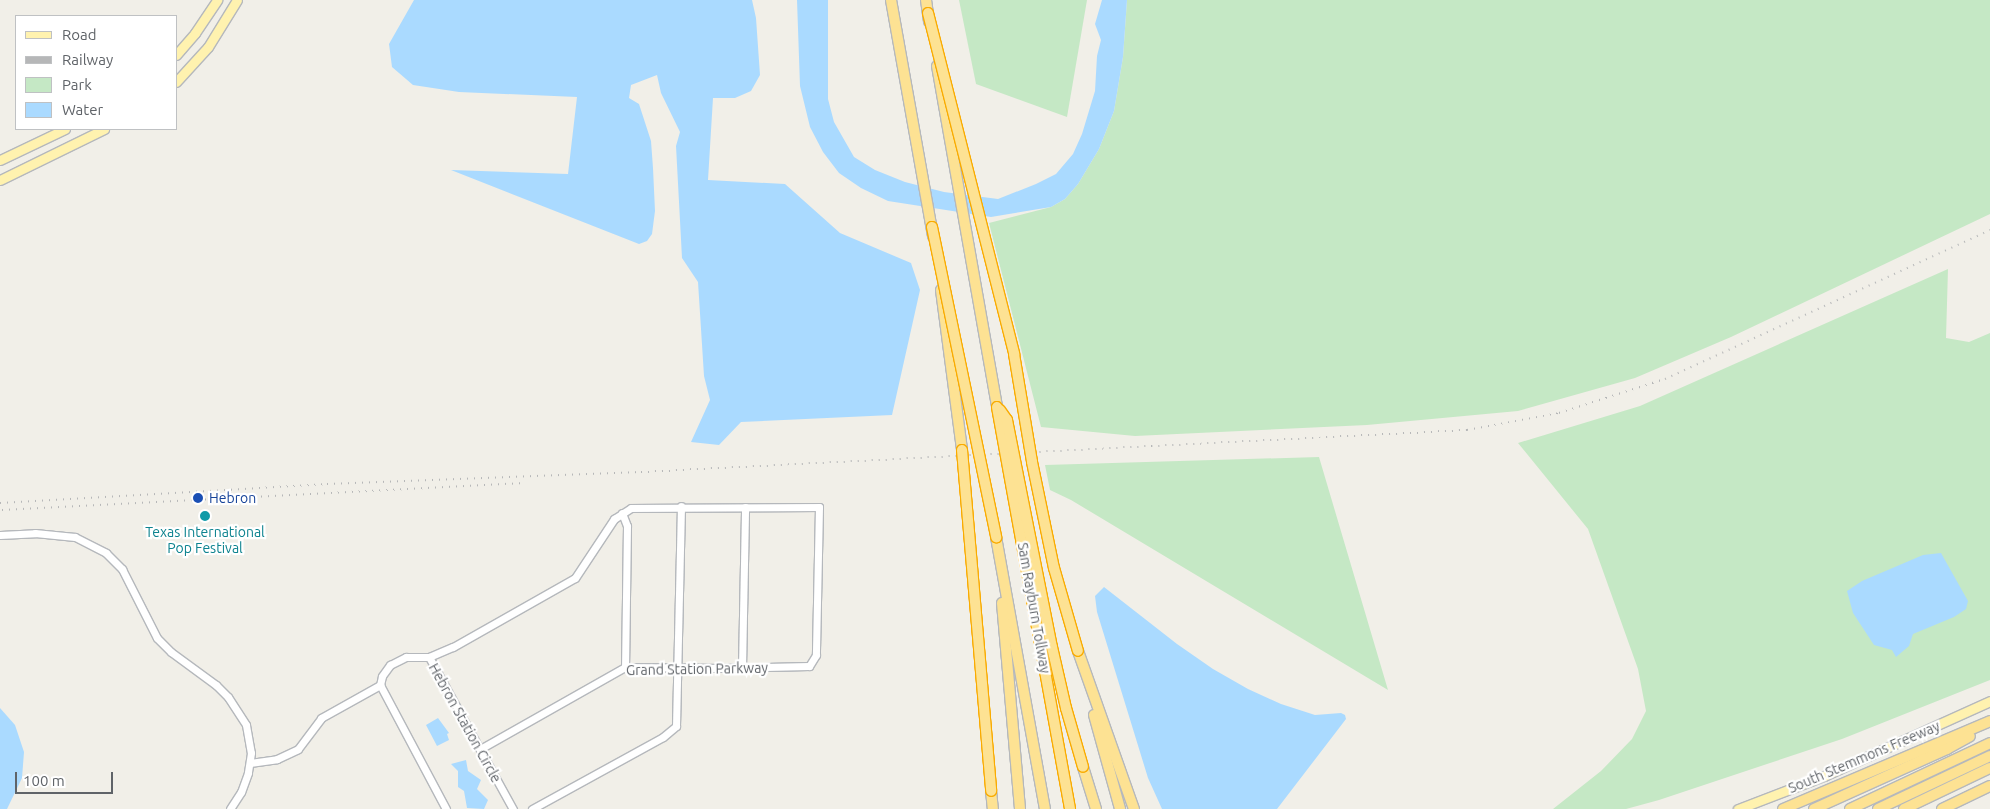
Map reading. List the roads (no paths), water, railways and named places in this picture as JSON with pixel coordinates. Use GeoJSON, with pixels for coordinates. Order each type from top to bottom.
{"type":"FeatureCollection","features":[{"type":"Feature","properties":{"kind":"highway"},"geometry":{"type":"LineString","coordinates":[[891,0],[932,227],[996,537],[1020,809]]}},
{"type":"Feature","properties":{"kind":"highway"},"geometry":{"type":"LineString","coordinates":[[926,0],[1014,354],[1032,462],[1054,568],[1120,809]]}},
{"type":"Feature","properties":{"kind":"highway","name":"Sam Rayburn Tollway"},"geometry":{"type":"LineString","coordinates":[[928,13],[1070,809]]}},
{"type":"Feature","properties":{"kind":"highway"},"geometry":{"type":"LineString","coordinates":[[932,227],[962,450],[992,809]]}},
{"type":"Feature","properties":{"kind":"highway"},"geometry":{"type":"LineString","coordinates":[[997,407],[1008,420],[1062,690],[1096,809]]}},
{"type":"Feature","properties":{"kind":"highway","name":"Sam Rayburn Tollway"},"geometry":{"type":"LineString","coordinates":[[996,537],[1045,809]]}},
{"type":"Feature","properties":{"kind":"highway"},"geometry":{"type":"LineString","coordinates":[[1078,651],[1134,809]]}},
{"type":"Feature","properties":{"kind":"highway"},"geometry":{"type":"LineString","coordinates":[[1783,809],[1832,795],[1990,723]]}},
{"type":"Feature","properties":{"kind":"highway"},"geometry":{"type":"LineString","coordinates":[[1850,809],[1990,743]]}},
{"type":"Feature","properties":{"kind":"highway"},"geometry":{"type":"LineString","coordinates":[[1878,809],[1990,756]]}},
{"type":"Feature","properties":{"kind":"highway"},"geometry":{"type":"LineString","coordinates":[[1904,809],[1990,768]]}},
{"type":"Feature","properties":{"kind":"highway"},"geometry":{"type":"LineString","coordinates":[[1944,808],[1990,786]]}},
{"type":"Feature","properties":{"kind":"highway"},"geometry":{"type":"LineString","coordinates":[[1814,809],[1832,795]]}},
{"type":"Feature","properties":{"kind":"main road"},"geometry":{"type":"LineString","coordinates":[[178,53],[196,33],[217,0]]}},
{"type":"Feature","properties":{"kind":"main road"},"geometry":{"type":"LineString","coordinates":[[178,80],[208,47],[237,0]]}},
{"type":"Feature","properties":{"kind":"main road"},"geometry":{"type":"LineString","coordinates":[[0,160],[64,130]]}},
{"type":"Feature","properties":{"kind":"main road"},"geometry":{"type":"LineString","coordinates":[[0,180],[102,130]]}},
{"type":"Feature","properties":{"kind":"main road","name":"South Stemmons Freeway"},"geometry":{"type":"LineString","coordinates":[[1742,807],[1824,776],[1990,702]]}},
{"type":"Feature","properties":{"kind":"street"},"geometry":{"type":"LineString","coordinates":[[532,809],[672,731],[677,721],[681,506]]}},
{"type":"Feature","properties":{"kind":"street"},"geometry":{"type":"LineString","coordinates":[[429,657],[453,647],[575,578],[614,519],[631,508],[745,506],[742,668]]}},
{"type":"Feature","properties":{"kind":"street","name":"Grand Station Parkway"},"geometry":{"type":"LineString","coordinates":[[480,749],[625,667],[804,668],[813,662],[816,655],[819,507],[745,506]]}},
{"type":"Feature","properties":{"kind":"street"},"geometry":{"type":"LineString","coordinates":[[622,513],[627,526],[625,667]]}},
{"type":"Feature","properties":{"kind":"street"},"geometry":{"type":"LineString","coordinates":[[0,535],[66,534],[90,543],[106,553],[122,570],[157,638],[170,652],[216,685],[240,713],[246,724],[252,753],[241,792],[230,809]]}},
{"type":"Feature","properties":{"kind":"street","name":"Hebron Station Circle"},"geometry":{"type":"LineString","coordinates":[[380,685],[382,676],[397,660],[406,657],[429,657],[513,809]]}},
{"type":"Feature","properties":{"kind":"street"},"geometry":{"type":"LineString","coordinates":[[250,763],[277,759],[298,749],[321,718],[380,685],[446,809]]}},
{"type":"Feature","properties":{"kind":"water"},"geometry":{"type":"Polygon","coordinates":[[[414,0],[752,0],[756,18],[760,75],[751,91],[735,98],[713,98],[708,180],[785,184],[840,233],[911,263],[920,290],[892,415],[741,422],[719,445],[691,442],[710,400],[704,376],[698,282],[682,258],[676,146],[680,132],[661,93],[657,75],[631,85],[629,98],[639,104],[651,141],[653,168],[655,211],[652,234],[647,241],[639,244],[451,170],[568,174],[577,97],[459,92],[413,85],[392,67],[389,44],[414,0]]]}},
{"type":"Feature","properties":{"kind":"water"},"geometry":{"type":"Polygon","coordinates":[[[797,0],[828,0],[828,99],[834,122],[854,157],[875,170],[905,182],[944,192],[998,199],[1056,174],[1073,154],[1082,134],[1095,91],[1097,56],[1101,40],[1095,24],[1102,0],[1127,0],[1123,57],[1114,111],[1099,149],[1078,184],[1065,199],[1051,207],[991,217],[888,201],[861,188],[839,173],[823,152],[810,127],[800,86],[797,0]]]}},
{"type":"Feature","properties":{"kind":"water"},"geometry":{"type":"Polygon","coordinates":[[[1941,553],[1968,601],[1966,609],[1954,617],[1913,634],[1909,646],[1896,657],[1892,650],[1874,645],[1853,613],[1847,591],[1862,581],[1923,555],[1941,553]]]}},
{"type":"Feature","properties":{"kind":"water"},"geometry":{"type":"Polygon","coordinates":[[[1104,587],[1177,644],[1213,669],[1248,689],[1281,704],[1315,715],[1341,713],[1345,715],[1346,719],[1277,809],[1162,809],[1148,778],[1097,612],[1095,596],[1104,587]]]}},
{"type":"Feature","properties":{"kind":"water"},"geometry":{"type":"Polygon","coordinates":[[[0,708],[15,725],[24,752],[22,778],[7,809],[0,809],[0,708]]]}},
{"type":"Feature","properties":{"kind":"water"},"geometry":{"type":"Polygon","coordinates":[[[438,718],[449,733],[447,734],[449,740],[437,746],[426,725],[438,718]]]}},
{"type":"Feature","properties":{"kind":"water"},"geometry":{"type":"Polygon","coordinates":[[[466,760],[468,771],[481,780],[477,789],[488,800],[484,809],[467,808],[464,791],[458,787],[458,771],[451,764],[466,760]]]}},
{"type":"Feature","properties":{"kind":"railway"},"geometry":{"type":"LineString","coordinates":[[0,503],[327,484],[641,472],[1467,430],[1559,413],[1665,379],[1990,230]]}},
{"type":"Feature","properties":{"kind":"railway"},"geometry":{"type":"LineString","coordinates":[[2,510],[524,483]]}},
{"type":"Feature","properties":{"kind":"place","name":"Hebron"},"geometry":{"type":"Point","coordinates":[198,498]}},
{"type":"Feature","properties":{"kind":"place","name":"Texas International Pop Festival"},"geometry":{"type":"Point","coordinates":[205,516]}}]}
